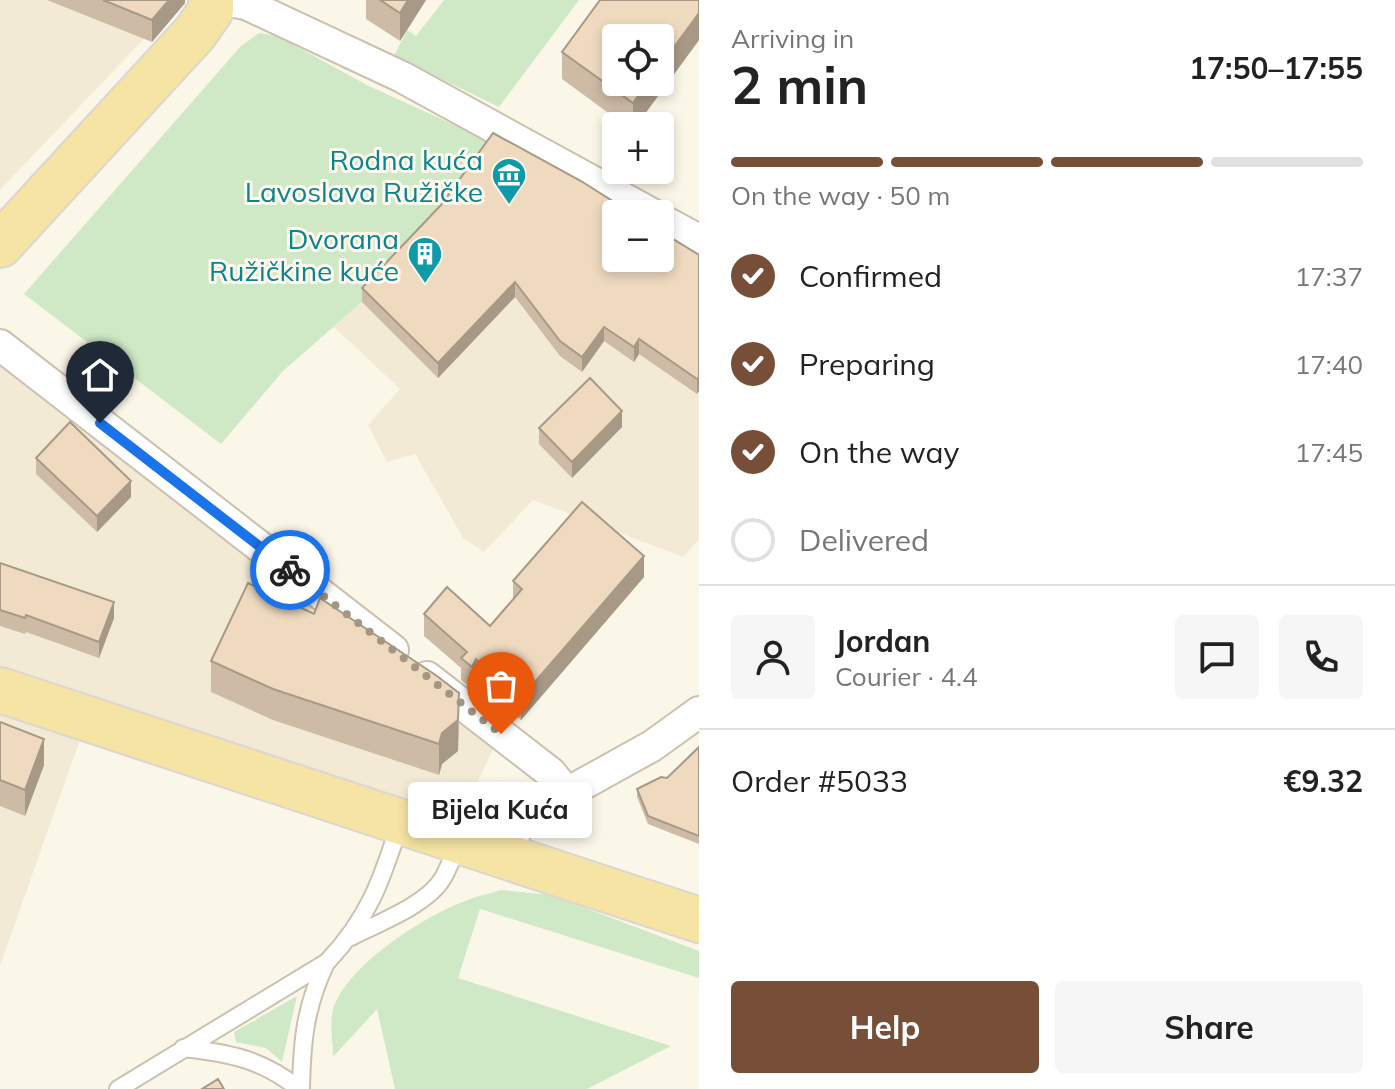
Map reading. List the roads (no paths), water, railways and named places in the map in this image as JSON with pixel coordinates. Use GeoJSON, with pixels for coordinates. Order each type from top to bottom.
{"type":"FeatureCollection","features":[{"type":"Feature","properties":{"kind":"main road"},"geometry":{"type":"LineString","coordinates":[[0,245],[195,33],[211,10],[211,1]]}},
{"type":"Feature","properties":{"kind":"main road"},"geometry":{"type":"LineString","coordinates":[[0,690],[699,920]]}},
{"type":"Feature","properties":{"kind":"street"},"geometry":{"type":"LineString","coordinates":[[211,1],[246,4],[402,77],[626,200]]}},
{"type":"Feature","properties":{"kind":"street"},"geometry":{"type":"LineString","coordinates":[[674,227],[699,240]]}},
{"type":"Feature","properties":{"kind":"street"},"geometry":{"type":"LineString","coordinates":[[0,345],[551,773],[567,793]]}},
{"type":"Feature","properties":{"kind":"street"},"geometry":{"type":"LineString","coordinates":[[503,856],[518,827],[567,793],[652,746],[699,712]]}},
{"type":"Feature","properties":{"kind":"lane"},"geometry":{"type":"LineString","coordinates":[[118,1089],[327,962],[351,937],[380,885],[401,821]]}},
{"type":"Feature","properties":{"kind":"lane"},"geometry":{"type":"LineString","coordinates":[[351,937],[402,912],[424,896],[442,880],[459,842]]}},
{"type":"Feature","properties":{"kind":"lane"},"geometry":{"type":"LineString","coordinates":[[300,1089],[302,1040],[311,995],[327,962]]}},
{"type":"Feature","properties":{"kind":"lane"},"geometry":{"type":"LineString","coordinates":[[183,1048],[220,1052],[255,1062],[278,1072],[300,1089]]}},
{"type":"Feature","properties":{"kind":"place","name":"Rodna kuća Lavoslava Ružičke"},"geometry":{"type":"Point","coordinates":[509,206]}},
{"type":"Feature","properties":{"kind":"place","name":"Dvorana Ružičkine kuće"},"geometry":{"type":"Point","coordinates":[425,285]}},
{"type":"Feature","properties":{"kind":"place","name":"Bijela Kuća"},"geometry":{"type":"Point","coordinates":[501,734]}}]}
